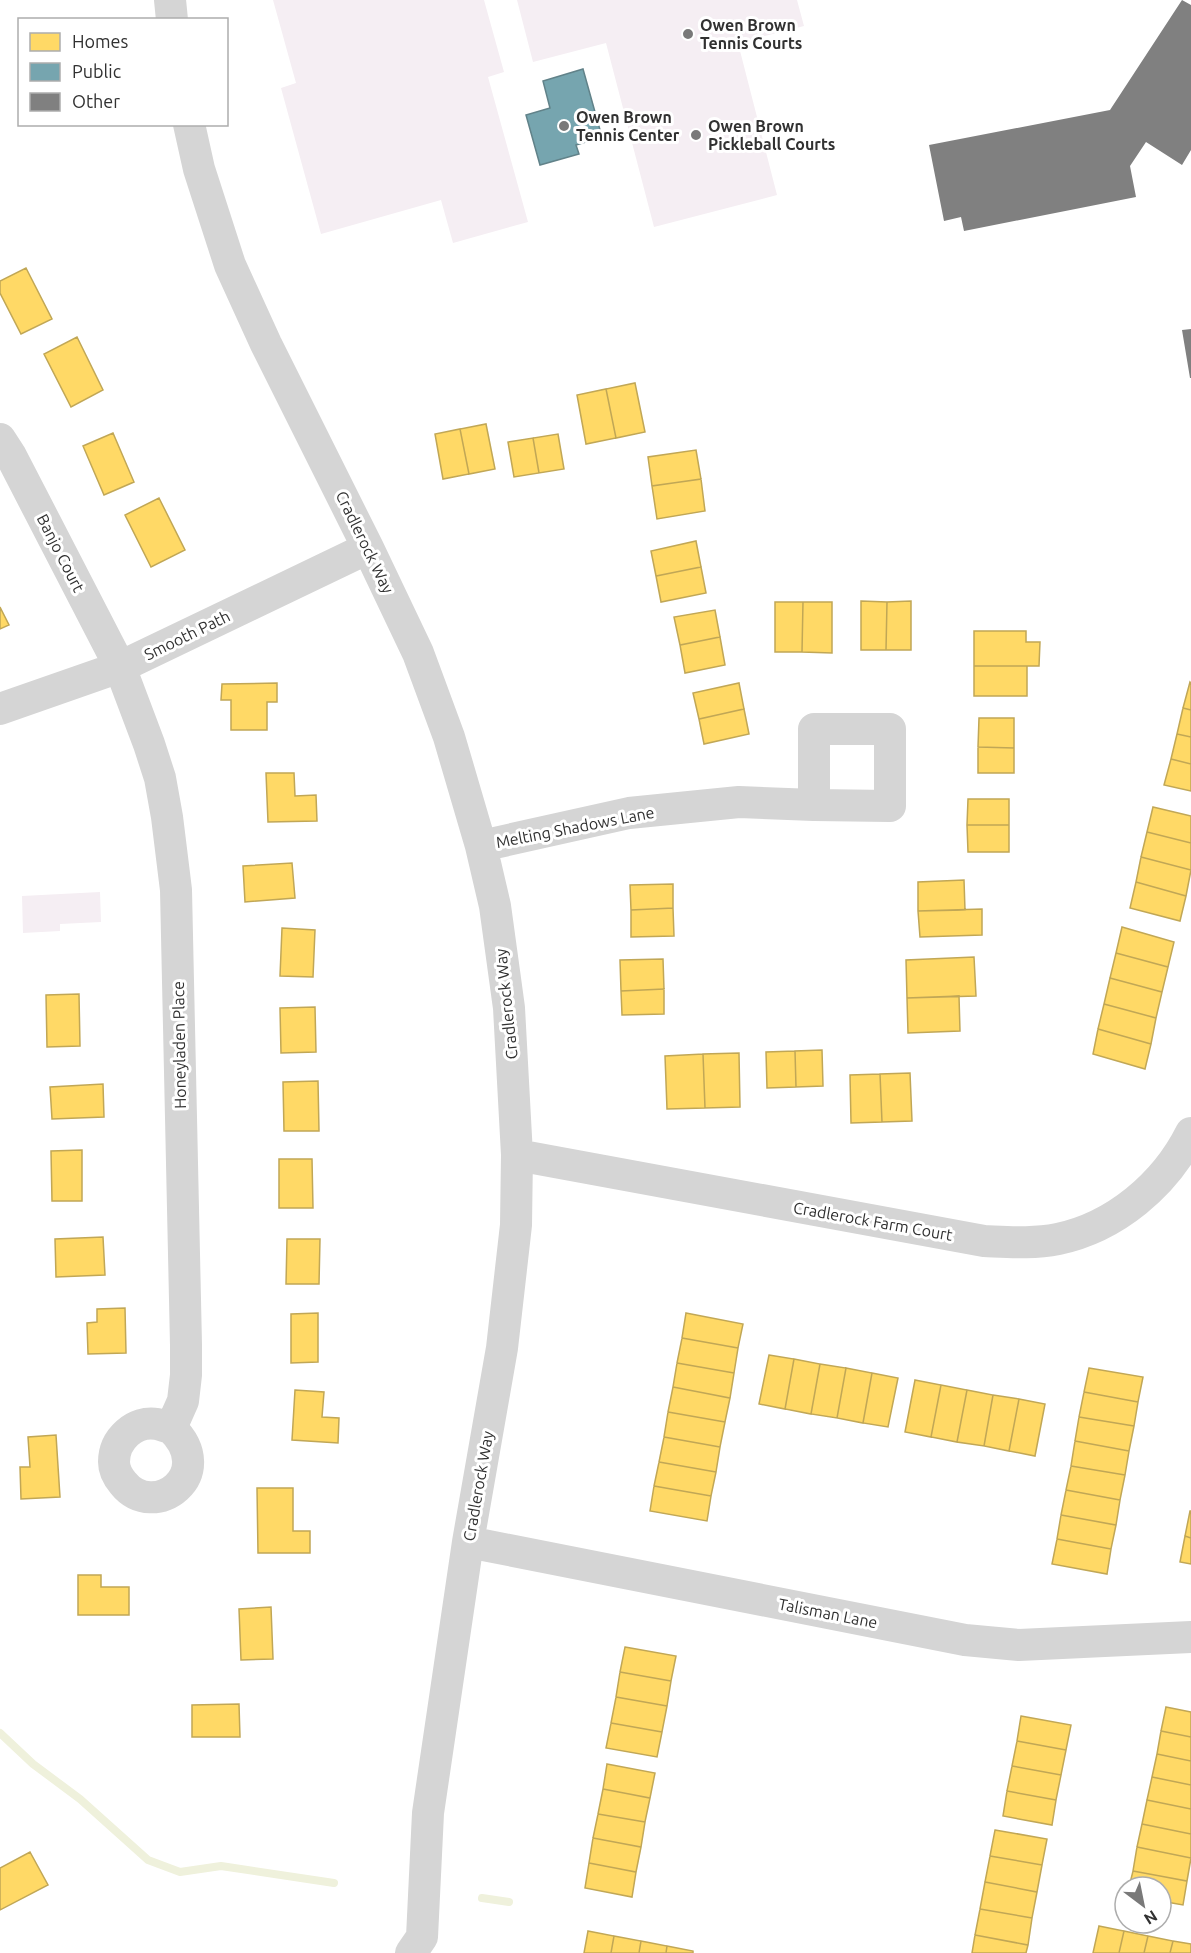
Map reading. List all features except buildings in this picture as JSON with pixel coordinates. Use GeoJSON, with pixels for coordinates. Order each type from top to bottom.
{"type":"FeatureCollection","features":[{"type":"Feature","properties":{"kind":"street"},"geometry":{"type":"LineString","coordinates":[[170,0],[172,18]]}},
{"type":"Feature","properties":{"kind":"street","name":"Cradlerock Way"},"geometry":{"type":"LineString","coordinates":[[189,126],[199,170],[230,266],[418,653],[449,736],[481,846],[495,906],[509,1008],[517,1155],[516,1225],[509,1299],[468,1542],[428,1813],[423,1948]]}},
{"type":"Feature","properties":{"kind":"street","name":"Banjo Court"},"geometry":{"type":"LineString","coordinates":[[0,439],[120,667]]}},
{"type":"Feature","properties":{"kind":"street","name":"Smooth Path"},"geometry":{"type":"LineString","coordinates":[[0,710],[120,667],[368,548]]}},
{"type":"Feature","properties":{"kind":"street","name":"Honeyladen Place"},"geometry":{"type":"LineString","coordinates":[[120,667],[160,778],[176,890],[186,1375],[183,1401],[171,1428]]}},
{"type":"Feature","properties":{"kind":"street","name":"Melting Shadows Lane"},"geometry":{"type":"LineString","coordinates":[[481,846],[629,813],[738,802],[814,806]]}},
{"type":"Feature","properties":{"kind":"street","name":"Cradlerock Farm Court"},"geometry":{"type":"LineString","coordinates":[[517,1155],[984,1241],[1023,1243],[1058,1239],[1089,1229],[1115,1216],[1141,1197],[1162,1177],[1182,1152],[1191,1134]]}},
{"type":"Feature","properties":{"kind":"street","name":"Talisman Lane"},"geometry":{"type":"LineString","coordinates":[[468,1542],[965,1640],[1020,1645],[1191,1637]]}},
{"type":"Feature","properties":{"kind":"shaded area"},"geometry":{"type":"Polygon","coordinates":[[[273,0],[484,0],[504,72],[488,77],[528,222],[453,243],[441,200],[321,234],[281,88],[296,83],[273,0]]]}},
{"type":"Feature","properties":{"kind":"shaded area"},"geometry":{"type":"Polygon","coordinates":[[[517,0],[797,0],[804,26],[738,43],[777,195],[654,227],[606,43],[533,62],[517,0]]]}},
{"type":"Feature","properties":{"kind":"shaded area"},"geometry":{"type":"Polygon","coordinates":[[[100,892],[101,922],[60,924],[60,931],[23,933],[22,896],[100,892]]]}},
{"type":"Feature","properties":{"kind":"waterway"},"geometry":{"type":"LineString","coordinates":[[0,1733],[33,1764],[80,1799],[148,1860],[180,1872],[221,1866],[334,1883]]}},
{"type":"Feature","properties":{"kind":"waterway"},"geometry":{"type":"LineString","coordinates":[[482,1898],[509,1902]]}},
{"type":"Feature","properties":{"kind":"place","name":"Owen Brown Tennis Courts"},"geometry":{"type":"Point","coordinates":[688,34]}},
{"type":"Feature","properties":{"kind":"place","name":"Owen Brown Tennis Center"},"geometry":{"type":"Point","coordinates":[564,126]}},
{"type":"Feature","properties":{"kind":"place","name":"Owen Brown Pickleball Courts"},"geometry":{"type":"Point","coordinates":[696,135]}}]}
